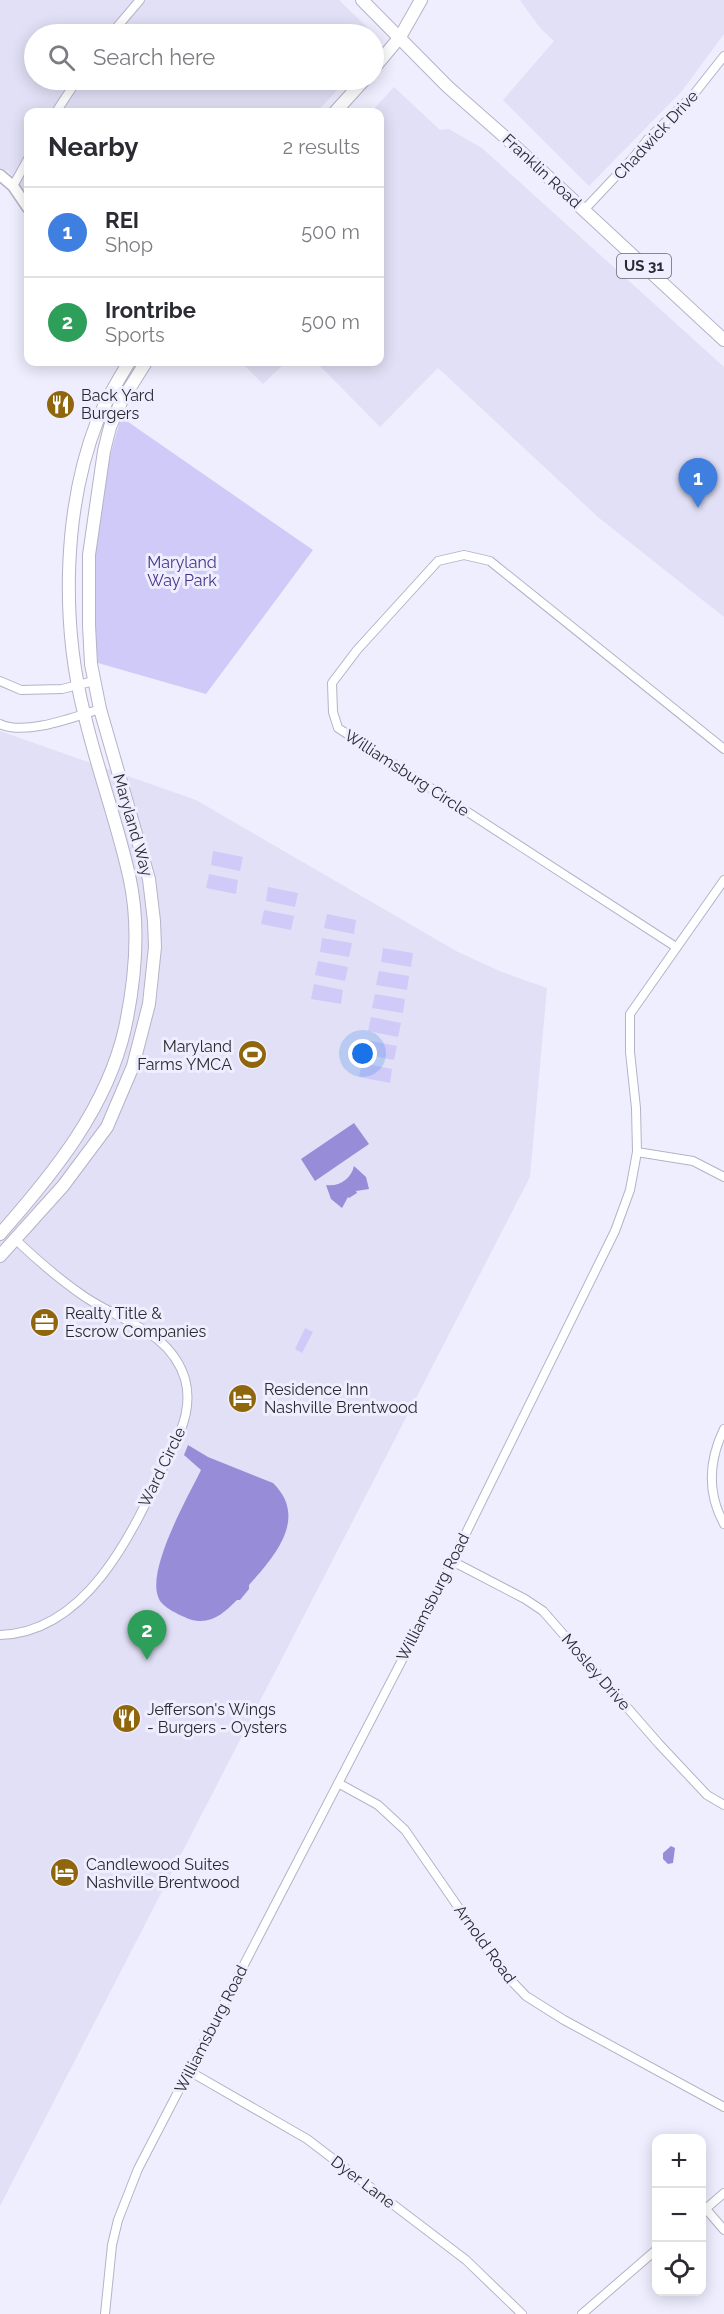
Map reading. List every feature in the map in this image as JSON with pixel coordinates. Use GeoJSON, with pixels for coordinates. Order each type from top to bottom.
{"type":"FeatureCollection","features":[{"type":"Feature","properties":{"kind":"main road","name":"Franklin Road"},"geometry":{"type":"LineString","coordinates":[[362,0],[448,87],[724,340]]}},
{"type":"Feature","properties":{"kind":"main road"},"geometry":{"type":"LineString","coordinates":[[384,56],[400,37],[421,0]]}},
{"type":"Feature","properties":{"kind":"main road"},"geometry":{"type":"LineString","coordinates":[[339,108],[355,90]]}},
{"type":"Feature","properties":{"kind":"main road","name":"Maryland Way"},"geometry":{"type":"LineString","coordinates":[[1,1230],[51,1172],[90,1117],[105,1087],[124,1030],[134,970],[135,922],[127,867],[77,685],[69,623],[70,551],[79,482],[98,420],[127,366]]}},
{"type":"Feature","properties":{"kind":"main road","name":"Maryland Way"},"geometry":{"type":"LineString","coordinates":[[0,1256],[63,1186],[107,1127],[128,1081],[142,1035],[152,988],[154,921],[145,863],[100,709],[94,681],[89,625],[89,555],[110,427],[121,402],[144,366]]}},
{"type":"Feature","properties":{"kind":"main road"},"geometry":{"type":"LineString","coordinates":[[79,482],[99,485]]}},
{"type":"Feature","properties":{"kind":"main road"},"geometry":{"type":"LineString","coordinates":[[127,867],[145,863]]}},
{"type":"Feature","properties":{"kind":"main road"},"geometry":{"type":"LineString","coordinates":[[134,946],[155,947]]}},
{"type":"Feature","properties":{"kind":"main road"},"geometry":{"type":"LineString","coordinates":[[90,1117],[107,1127]]}},
{"type":"Feature","properties":{"kind":"main road"},"geometry":{"type":"LineString","coordinates":[[1,1230],[15,1239]]}},
{"type":"Feature","properties":{"kind":"street"},"geometry":{"type":"LineString","coordinates":[[120,24],[140,0]]}},
{"type":"Feature","properties":{"kind":"street","name":"Chadwick Drive"},"geometry":{"type":"LineString","coordinates":[[584,210],[633,159],[648,139],[694,94],[724,56]]}},
{"type":"Feature","properties":{"kind":"street"},"geometry":{"type":"LineString","coordinates":[[59,108],[70,90]]}},
{"type":"Feature","properties":{"kind":"street"},"geometry":{"type":"LineString","coordinates":[[13,186],[24,166]]}},
{"type":"Feature","properties":{"kind":"street"},"geometry":{"type":"LineString","coordinates":[[0,175],[13,186],[24,202]]}},
{"type":"Feature","properties":{"kind":"street","name":"Williamsburg Circle"},"geometry":{"type":"LineString","coordinates":[[676,947],[338,728],[333,712],[332,683],[357,650],[438,561],[464,555],[490,561],[724,749]]}},
{"type":"Feature","properties":{"kind":"street"},"geometry":{"type":"LineString","coordinates":[[0,681],[21,690],[62,688],[94,681]]}},
{"type":"Feature","properties":{"kind":"street"},"geometry":{"type":"LineString","coordinates":[[0,724],[32,728],[100,709]]}},
{"type":"Feature","properties":{"kind":"street","name":"Williamsburg Road"},"geometry":{"type":"LineString","coordinates":[[105,2314],[112,2244],[118,2220],[138,2169],[452,1561],[615,1231],[630,1190],[637,1152],[636,1108],[629,1044],[630,1014],[724,880]]}},
{"type":"Feature","properties":{"kind":"street"},"geometry":{"type":"LineString","coordinates":[[637,1152],[693,1161],[724,1176]]}},
{"type":"Feature","properties":{"kind":"street","name":"Ward Circle"},"geometry":{"type":"LineString","coordinates":[[0,1635],[20,1632],[48,1622],[78,1602],[103,1577],[119,1553],[180,1432],[186,1416],[188,1401],[187,1388],[179,1363],[161,1341],[146,1330],[85,1297],[50,1271],[15,1239]]}},
{"type":"Feature","properties":{"kind":"street"},"geometry":{"type":"LineString","coordinates":[[724,1429],[714,1453],[711,1476],[716,1502],[724,1524]]}},
{"type":"Feature","properties":{"kind":"street","name":"Mosley Drive"},"geometry":{"type":"LineString","coordinates":[[452,1561],[525,1599],[543,1611],[659,1744],[708,1795],[724,1804]]}},
{"type":"Feature","properties":{"kind":"street","name":"Arnold Road"},"geometry":{"type":"LineString","coordinates":[[338,1783],[378,1805],[405,1830],[503,1972],[526,1996],[564,2020],[724,2107]]}},
{"type":"Feature","properties":{"kind":"street","name":"Dyer Lane"},"geometry":{"type":"LineString","coordinates":[[189,2071],[307,2139],[466,2260],[522,2314]]}},
{"type":"Feature","properties":{"kind":"street"},"geometry":{"type":"LineString","coordinates":[[706,2209],[724,2193]]}},
{"type":"Feature","properties":{"kind":"street"},"geometry":{"type":"LineString","coordinates":[[706,2213],[724,2230]]}},
{"type":"Feature","properties":{"kind":"street"},"geometry":{"type":"LineString","coordinates":[[582,2314],[652,2254]]}},
{"type":"Feature","properties":{"kind":"shaded area"},"geometry":{"type":"Polygon","coordinates":[[[0,0],[339,0],[364,24],[24,24],[24,90],[337,90],[321,108],[24,108],[24,190],[8,171],[0,168],[0,0]]]}},
{"type":"Feature","properties":{"kind":"shaded area"},"geometry":{"type":"Polygon","coordinates":[[[520,0],[724,0],[724,34],[682,91],[589,186],[503,100],[554,41],[540,28],[520,0]]]}},
{"type":"Feature","properties":{"kind":"shaded area"},"geometry":{"type":"Polygon","coordinates":[[[394,87],[440,130],[449,129],[482,148],[724,367],[724,617],[599,518],[438,368],[380,427],[320,366],[384,366],[384,108],[375,108],[394,87]]]}},
{"type":"Feature","properties":{"kind":"shaded area"},"geometry":{"type":"Polygon","coordinates":[[[245,366],[282,366],[263,384],[245,366]]]}},
{"type":"Feature","properties":{"kind":"shaded area"},"geometry":{"type":"Polygon","coordinates":[[[0,731],[196,800],[458,952],[502,972],[547,988],[530,1177],[0,2206],[0,731]]]}},
{"type":"Feature","properties":{"kind":"shaded area"},"geometry":{"type":"Polygon","coordinates":[[[354,1123],[369,1144],[315,1181],[301,1159],[354,1123]]]}},
{"type":"Feature","properties":{"kind":"shaded area"},"geometry":{"type":"Polygon","coordinates":[[[354,1166],[366,1177],[369,1189],[356,1191],[357,1193],[348,1197],[342,1208],[331,1199],[326,1185],[335,1185],[344,1181],[354,1166]]]}},
{"type":"Feature","properties":{"kind":"shaded area"},"geometry":{"type":"Polygon","coordinates":[[[188,1445],[208,1457],[273,1483],[283,1496],[288,1510],[288,1523],[284,1537],[277,1550],[249,1585],[249,1589],[240,1600],[221,1614],[203,1621],[189,1619],[168,1608],[159,1599],[156,1587],[158,1571],[170,1534],[201,1470],[184,1455],[188,1445]]]}},
{"type":"Feature","properties":{"kind":"shaded area"},"geometry":{"type":"Polygon","coordinates":[[[671,1846],[675,1848],[673,1863],[668,1864],[663,1859],[663,1853],[671,1846]]]}},
{"type":"Feature","properties":{"kind":"green space","name":"Maryland Way Park"},"geometry":{"type":"Polygon","coordinates":[[[121,417],[313,550],[206,694],[98,663],[89,586],[97,502],[121,417]]]}},
{"type":"Feature","properties":{"kind":"green space"},"geometry":{"type":"Polygon","coordinates":[[[213,851],[243,857],[240,871],[211,865],[213,851]]]}},
{"type":"Feature","properties":{"kind":"green space"},"geometry":{"type":"Polygon","coordinates":[[[209,874],[238,880],[236,894],[206,888],[209,874]]]}},
{"type":"Feature","properties":{"kind":"green space"},"geometry":{"type":"Polygon","coordinates":[[[268,887],[298,893],[295,907],[266,901],[268,887]]]}},
{"type":"Feature","properties":{"kind":"green space"},"geometry":{"type":"Polygon","coordinates":[[[264,910],[294,916],[291,930],[261,924],[264,910]]]}},
{"type":"Feature","properties":{"kind":"green space"},"geometry":{"type":"Polygon","coordinates":[[[327,914],[356,920],[354,934],[324,928],[327,914]]]}},
{"type":"Feature","properties":{"kind":"green space"},"geometry":{"type":"Polygon","coordinates":[[[322,938],[352,943],[349,957],[320,952],[322,938]]]}},
{"type":"Feature","properties":{"kind":"green space"},"geometry":{"type":"Polygon","coordinates":[[[383,948],[413,953],[411,967],[381,962],[383,948]]]}},
{"type":"Feature","properties":{"kind":"green space"},"geometry":{"type":"Polygon","coordinates":[[[318,961],[348,967],[345,981],[315,975],[318,961]]]}},
{"type":"Feature","properties":{"kind":"green space"},"geometry":{"type":"Polygon","coordinates":[[[379,971],[409,976],[407,990],[376,985],[379,971]]]}},
{"type":"Feature","properties":{"kind":"green space"},"geometry":{"type":"Polygon","coordinates":[[[314,984],[343,990],[341,1004],[311,999],[314,984]]]}},
{"type":"Feature","properties":{"kind":"green space"},"geometry":{"type":"Polygon","coordinates":[[[375,994],[405,999],[403,1013],[372,1008],[375,994]]]}},
{"type":"Feature","properties":{"kind":"green space"},"geometry":{"type":"Polygon","coordinates":[[[371,1017],[401,1023],[398,1037],[368,1031],[371,1017]]]}},
{"type":"Feature","properties":{"kind":"green space"},"geometry":{"type":"Polygon","coordinates":[[[366,1040],[397,1046],[394,1060],[364,1054],[366,1040]]]}},
{"type":"Feature","properties":{"kind":"green space"},"geometry":{"type":"Polygon","coordinates":[[[362,1063],[392,1069],[390,1083],[359,1077],[362,1063]]]}},
{"type":"Feature","properties":{"kind":"green space"},"geometry":{"type":"Polygon","coordinates":[[[305,1328],[313,1332],[302,1353],[295,1349],[305,1328]]]}},
{"type":"Feature","properties":{"kind":"place","name":"Back Yard Burgers"},"geometry":{"type":"Point","coordinates":[60,404]}},
{"type":"Feature","properties":{"kind":"place","name":"REI"},"geometry":{"type":"Point","coordinates":[698,508]}},
{"type":"Feature","properties":{"kind":"place","name":"Maryland Farms YMCA"},"geometry":{"type":"Point","coordinates":[253,1055]}},
{"type":"Feature","properties":{"kind":"place","name":"Realty Title & Escrow Companies"},"geometry":{"type":"Point","coordinates":[44,1322]}},
{"type":"Feature","properties":{"kind":"place","name":"Residence Inn Nashville Brentwood"},"geometry":{"type":"Point","coordinates":[243,1398]}},
{"type":"Feature","properties":{"kind":"place","name":"Irontribe"},"geometry":{"type":"Point","coordinates":[147,1660]}},
{"type":"Feature","properties":{"kind":"place","name":"Jefferson's Wings - Burgers - Oysters"},"geometry":{"type":"Point","coordinates":[126,1718]}},
{"type":"Feature","properties":{"kind":"place","name":"Candlewood Suites Nashville Brentwood"},"geometry":{"type":"Point","coordinates":[65,1873]}}]}
